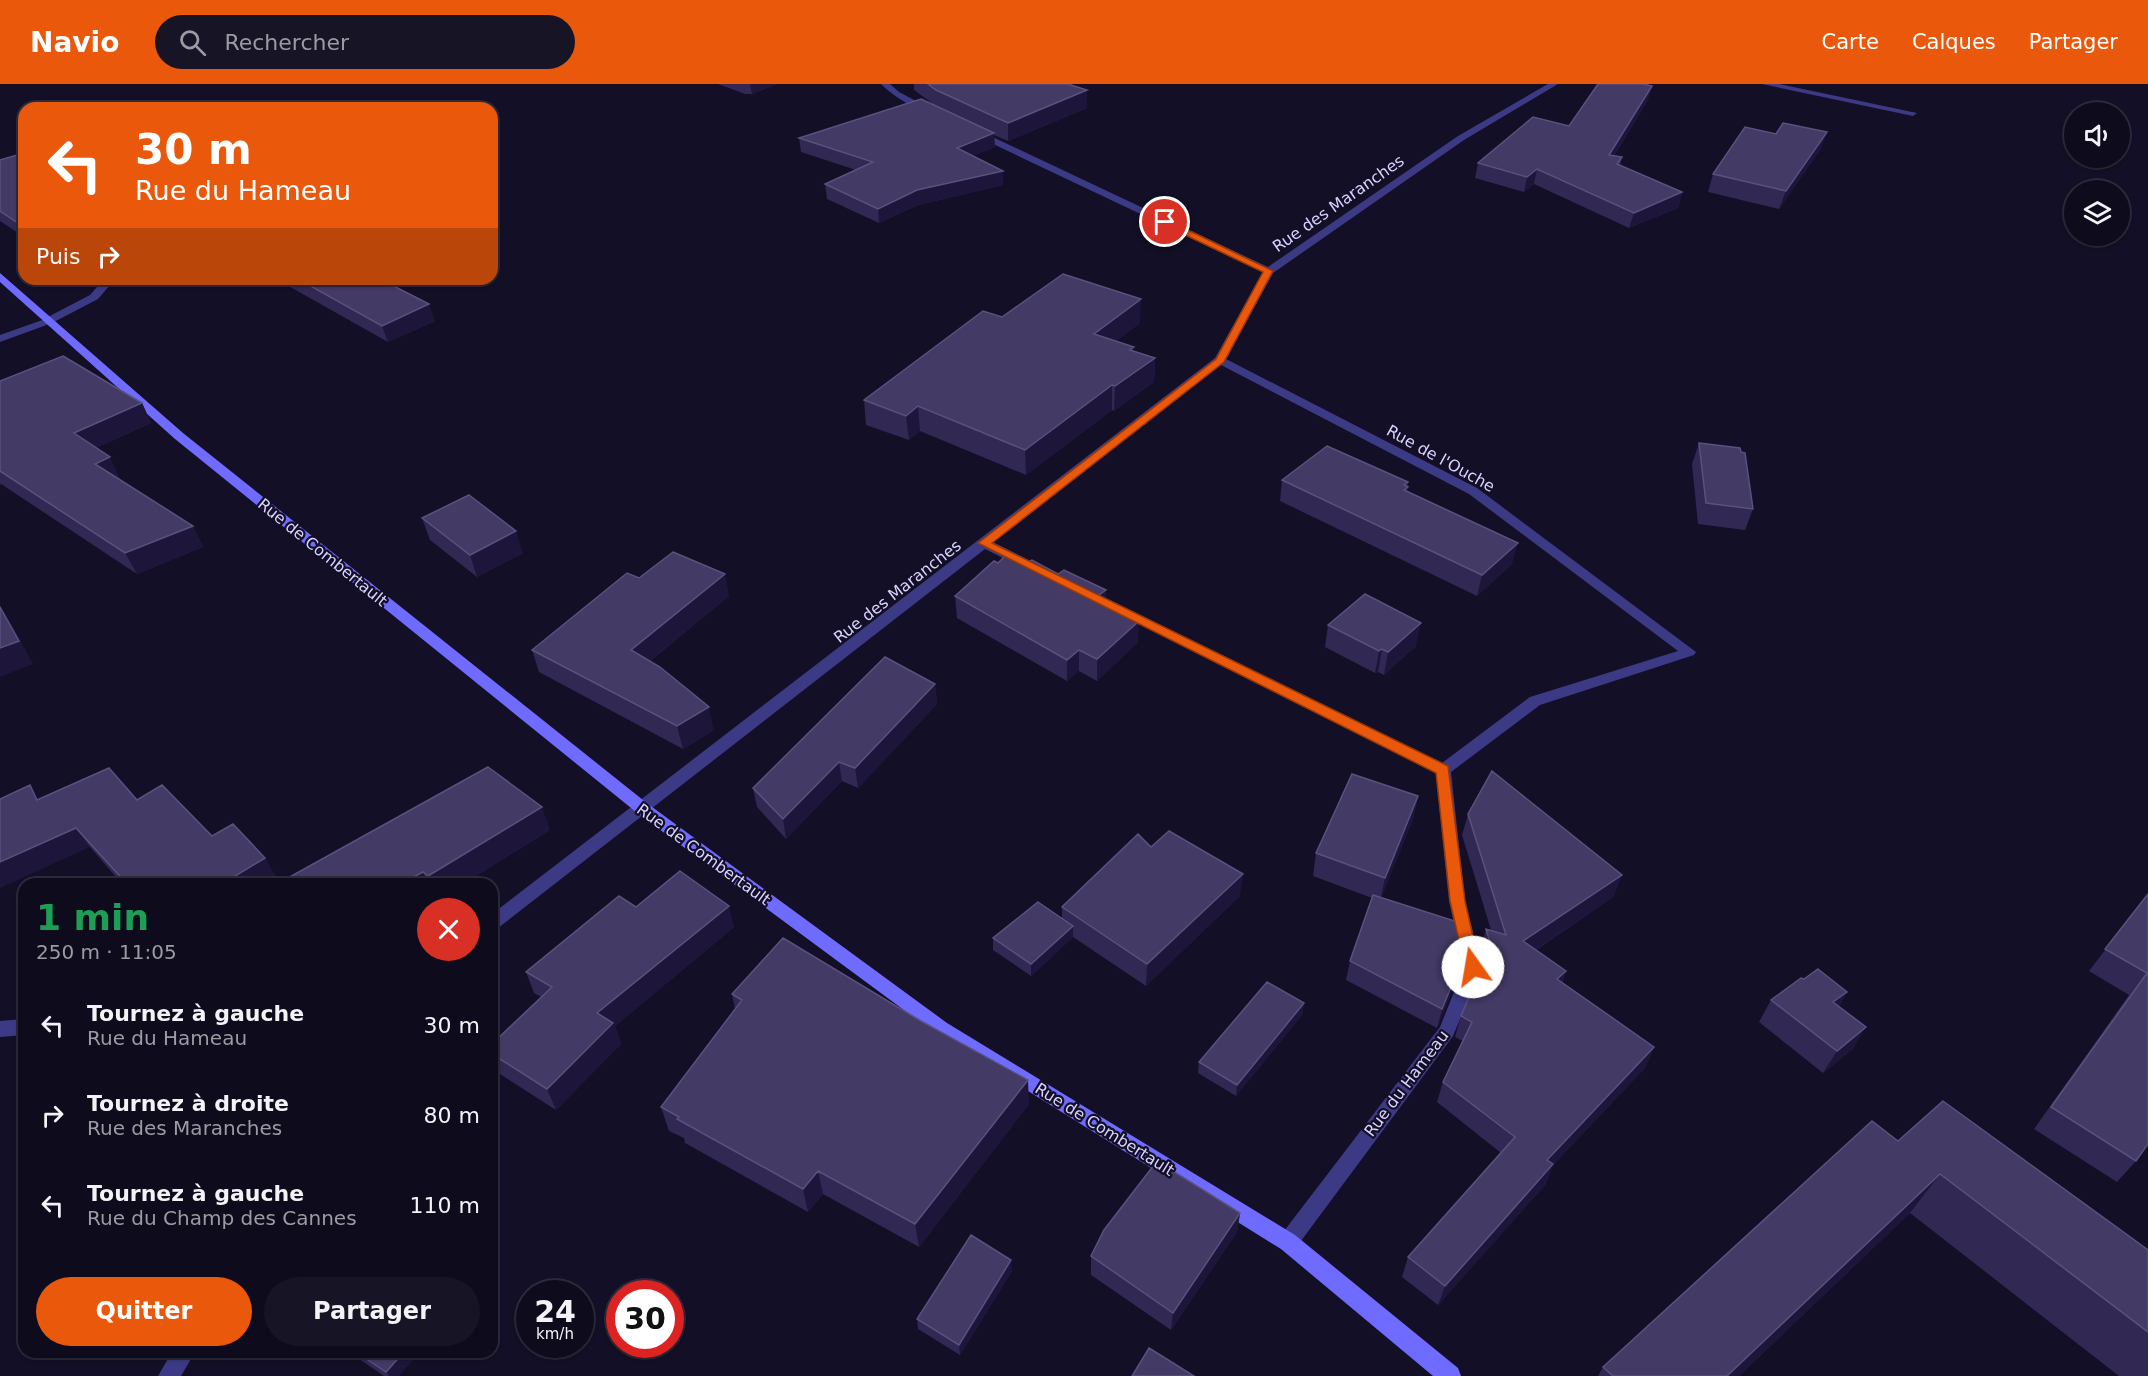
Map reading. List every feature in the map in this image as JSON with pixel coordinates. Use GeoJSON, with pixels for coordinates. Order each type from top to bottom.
{"type":"FeatureCollection","features":[{"type":"Feature","properties":{"kind":"street"},"geometry":{"type":"LineString","coordinates":[[885,84],[896,94],[939,114]]}},
{"type":"Feature","properties":{"kind":"street","name":"Rue des Maranches"},"geometry":{"type":"LineString","coordinates":[[498,918],[1220,360],[1269,271],[1461,138],[1554,84]]}},
{"type":"Feature","properties":{"kind":"street"},"geometry":{"type":"LineString","coordinates":[[1766,84],[1913,112]]}},
{"type":"Feature","properties":{"kind":"street"},"geometry":{"type":"LineString","coordinates":[[971,130],[1269,271]]}},
{"type":"Feature","properties":{"kind":"street","name":"Rue de Combertault"},"geometry":{"type":"LineString","coordinates":[[0,276],[179,436],[642,808],[941,1028],[1288,1242],[1450,1376]]}},
{"type":"Feature","properties":{"kind":"street"},"geometry":{"type":"LineString","coordinates":[[0,339],[48,321],[94,297],[105,285]]}},
{"type":"Feature","properties":{"kind":"street","name":"Rue de l'Ouche"},"geometry":{"type":"LineString","coordinates":[[1220,360],[1473,491],[1689,652],[1535,701],[1443,770]]}},
{"type":"Feature","properties":{"kind":"street"},"geometry":{"type":"LineString","coordinates":[[984,543],[1048,575]]}},
{"type":"Feature","properties":{"kind":"street"},"geometry":{"type":"LineString","coordinates":[[1069,585],[1443,770]]}},
{"type":"Feature","properties":{"kind":"street","name":"Rue du Hameau"},"geometry":{"type":"LineString","coordinates":[[1288,1242],[1447,1030],[1473,967],[1458,901],[1443,770]]}},
{"type":"Feature","properties":{"kind":"street"},"geometry":{"type":"LineString","coordinates":[[0,1029],[18,1028]]}},
{"type":"Feature","properties":{"kind":"street"},"geometry":{"type":"LineString","coordinates":[[169,1376],[180,1358]]}},
{"type":"Feature","properties":{"kind":"building"},"geometry":{"type":"Polygon","coordinates":[[[928,84],[1068,84],[1087,90],[1008,123],[936,90],[928,84]]]}},
{"type":"Feature","properties":{"kind":"building"},"geometry":{"type":"Polygon","coordinates":[[[1598,84],[1652,86],[1609,155],[1622,157],[1617,164],[1682,192],[1634,213],[1537,169],[1527,177],[1478,163],[1533,117],[1569,126],[1598,84]]]}},
{"type":"Feature","properties":{"kind":"building"},"geometry":{"type":"Polygon","coordinates":[[[921,99],[994,133],[957,148],[1003,171],[917,190],[878,209],[825,184],[873,162],[799,138],[921,99]]]}},
{"type":"Feature","properties":{"kind":"building"},"geometry":{"type":"Polygon","coordinates":[[[1783,123],[1827,132],[1786,191],[1713,174],[1745,127],[1776,134],[1783,123]]]}},
{"type":"Feature","properties":{"kind":"building"},"geometry":{"type":"Polygon","coordinates":[[[18,155],[18,223],[0,211],[0,160],[18,155]]]}},
{"type":"Feature","properties":{"kind":"building"},"geometry":{"type":"Polygon","coordinates":[[[1063,274],[1141,299],[1094,334],[1134,347],[1130,350],[1155,358],[1115,386],[1112,385],[1025,450],[918,406],[906,416],[864,400],[983,311],[1002,317],[1063,274]]]}},
{"type":"Feature","properties":{"kind":"building"},"geometry":{"type":"Polygon","coordinates":[[[309,285],[392,285],[429,304],[382,326],[309,285]]]}},
{"type":"Feature","properties":{"kind":"building"},"geometry":{"type":"Polygon","coordinates":[[[63,356],[142,403],[74,433],[110,457],[95,464],[193,526],[125,553],[0,471],[0,381],[63,356]]]}},
{"type":"Feature","properties":{"kind":"building"},"geometry":{"type":"Polygon","coordinates":[[[1699,443],[1740,448],[1741,452],[1745,453],[1753,509],[1706,503],[1699,443]]]}},
{"type":"Feature","properties":{"kind":"building"},"geometry":{"type":"Polygon","coordinates":[[[1327,446],[1408,482],[1404,485],[1408,487],[1404,490],[1518,543],[1482,575],[1282,480],[1327,446]]]}},
{"type":"Feature","properties":{"kind":"building"},"geometry":{"type":"Polygon","coordinates":[[[469,495],[516,531],[470,555],[422,518],[469,495]]]}},
{"type":"Feature","properties":{"kind":"building"},"geometry":{"type":"Polygon","coordinates":[[[673,552],[725,574],[631,650],[660,667],[709,707],[677,726],[532,650],[627,573],[639,578],[673,552]]]}},
{"type":"Feature","properties":{"kind":"building"},"geometry":{"type":"Polygon","coordinates":[[[1006,555],[1027,563],[1032,560],[1058,574],[1064,570],[1106,590],[1095,598],[1139,621],[1097,659],[1079,650],[1067,660],[955,596],[994,561],[998,563],[1006,555]]]}},
{"type":"Feature","properties":{"kind":"building"},"geometry":{"type":"Polygon","coordinates":[[[1365,594],[1421,623],[1388,652],[1382,649],[1379,651],[1328,625],[1365,594]]]}},
{"type":"Feature","properties":{"kind":"building"},"geometry":{"type":"Polygon","coordinates":[[[0,607],[19,641],[0,648],[0,607]]]}},
{"type":"Feature","properties":{"kind":"building"},"geometry":{"type":"Polygon","coordinates":[[[885,657],[935,684],[855,768],[839,762],[783,819],[753,788],[885,657]]]}},
{"type":"Feature","properties":{"kind":"building"},"geometry":{"type":"Polygon","coordinates":[[[488,767],[542,807],[428,876],[423,872],[412,878],[288,878],[488,767]]]}},
{"type":"Feature","properties":{"kind":"building"},"geometry":{"type":"Polygon","coordinates":[[[109,768],[137,800],[162,785],[212,836],[233,824],[265,858],[232,878],[122,878],[76,828],[0,862],[0,799],[30,785],[37,800],[109,768]]]}},
{"type":"Feature","properties":{"kind":"building"},"geometry":{"type":"Polygon","coordinates":[[[1492,771],[1622,875],[1523,941],[1566,971],[1557,979],[1654,1047],[1547,1160],[1553,1164],[1445,1286],[1408,1257],[1515,1137],[1443,1082],[1472,1022],[1461,1016],[1491,946],[1486,929],[1506,935],[1468,814],[1492,771]]]}},
{"type":"Feature","properties":{"kind":"building"},"geometry":{"type":"Polygon","coordinates":[[[1352,774],[1418,796],[1385,878],[1316,853],[1352,774]]]}},
{"type":"Feature","properties":{"kind":"building"},"geometry":{"type":"Polygon","coordinates":[[[1169,831],[1243,874],[1147,964],[1062,907],[1138,834],[1151,847],[1169,831]]]}},
{"type":"Feature","properties":{"kind":"building"},"geometry":{"type":"Polygon","coordinates":[[[680,871],[729,906],[597,1013],[613,1023],[547,1089],[498,1058],[498,1038],[552,987],[526,972],[619,896],[636,907],[680,871]]]}},
{"type":"Feature","properties":{"kind":"building"},"geometry":{"type":"Polygon","coordinates":[[[2148,894],[2148,1144],[2136,1161],[2051,1107],[2147,973],[2105,949],[2148,894]]]}},
{"type":"Feature","properties":{"kind":"building"},"geometry":{"type":"Polygon","coordinates":[[[1373,895],[1461,923],[1467,948],[1442,1009],[1350,961],[1373,895]]]}},
{"type":"Feature","properties":{"kind":"building"},"geometry":{"type":"Polygon","coordinates":[[[1038,902],[1073,926],[1031,964],[993,938],[1038,902]]]}},
{"type":"Feature","properties":{"kind":"building"},"geometry":{"type":"Polygon","coordinates":[[[783,938],[921,1021],[1028,1080],[915,1224],[818,1171],[803,1189],[677,1119],[679,1117],[661,1107],[742,1000],[732,994],[783,938]]]}},
{"type":"Feature","properties":{"kind":"building"},"geometry":{"type":"Polygon","coordinates":[[[1818,969],[1847,992],[1833,1002],[1866,1027],[1837,1051],[1771,1000],[1801,978],[1804,979],[1818,969]]]}},
{"type":"Feature","properties":{"kind":"building"},"geometry":{"type":"Polygon","coordinates":[[[1267,982],[1304,1003],[1237,1085],[1199,1062],[1267,982]]]}},
{"type":"Feature","properties":{"kind":"building"},"geometry":{"type":"Polygon","coordinates":[[[1943,1101],[2148,1250],[2148,1332],[1940,1174],[1727,1376],[1613,1376],[1603,1367],[1872,1121],[1898,1141],[1943,1101]]]}},
{"type":"Feature","properties":{"kind":"building"},"geometry":{"type":"Polygon","coordinates":[[[1157,1161],[1240,1213],[1173,1313],[1091,1256],[1104,1230],[1157,1161]]]}},
{"type":"Feature","properties":{"kind":"building"},"geometry":{"type":"Polygon","coordinates":[[[971,1235],[1011,1260],[959,1345],[917,1319],[971,1235]]]}},
{"type":"Feature","properties":{"kind":"building"},"geometry":{"type":"Polygon","coordinates":[[[1149,1348],[1194,1376],[1132,1376],[1149,1348]]]}},
{"type":"Feature","properties":{"kind":"building"},"geometry":{"type":"Polygon","coordinates":[[[365,1358],[399,1358],[386,1372],[365,1358]]]}},
{"type":"Feature","properties":{"kind":"route"},"geometry":{"type":"LineString","coordinates":[[1165,222],[1269,271],[1220,360],[984,543],[1443,770],[1458,901],[1473,967]]}}]}
